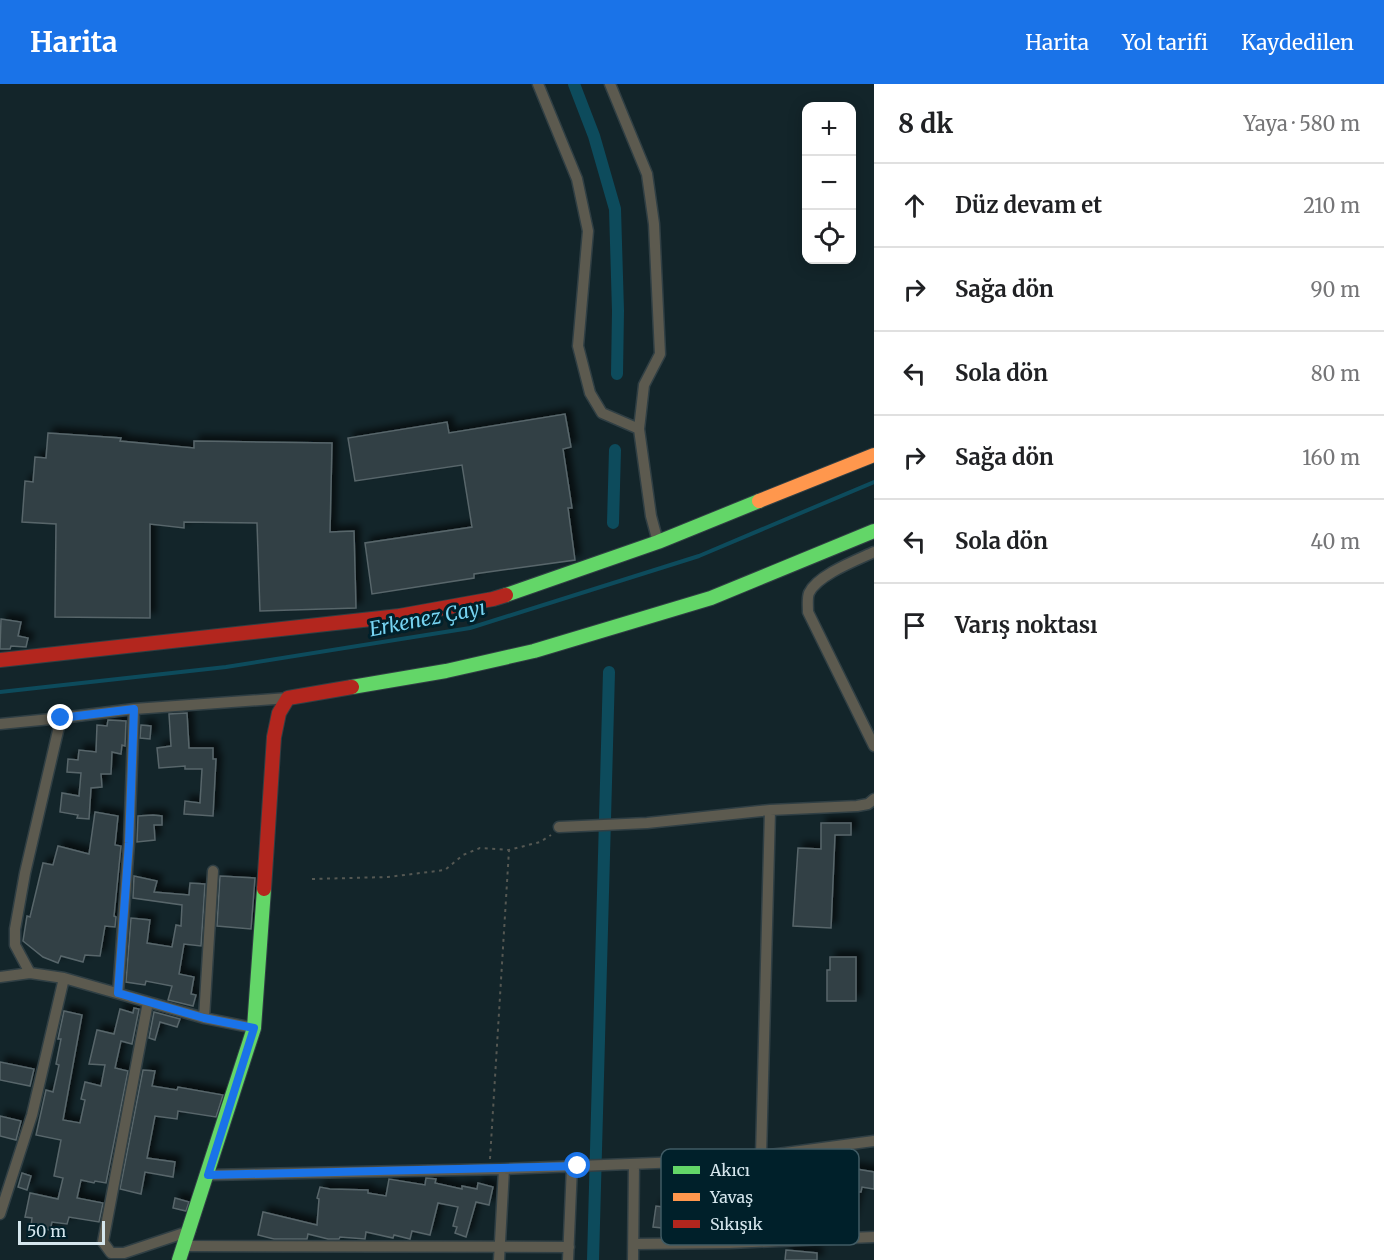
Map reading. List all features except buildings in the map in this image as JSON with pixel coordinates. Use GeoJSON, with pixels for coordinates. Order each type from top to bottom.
{"type":"FeatureCollection","features":[{"type":"Feature","properties":{"kind":"street"},"geometry":{"type":"LineString","coordinates":[[538,84],[577,179],[588,231],[578,346],[590,393],[602,413],[639,429]]}},
{"type":"Feature","properties":{"kind":"street"},"geometry":{"type":"LineString","coordinates":[[610,84],[647,174],[654,224],[660,354],[644,385],[639,429],[651,516],[658,542]]}},
{"type":"Feature","properties":{"kind":"street"},"geometry":{"type":"LineString","coordinates":[[0,660],[399,616],[493,599],[658,542],[874,455]]}},
{"type":"Feature","properties":{"kind":"street"},"geometry":{"type":"LineString","coordinates":[[0,724],[134,709],[288,698],[446,670],[534,651],[711,598],[874,531]]}},
{"type":"Feature","properties":{"kind":"street"},"geometry":{"type":"LineString","coordinates":[[874,552],[813,585],[808,596],[808,612],[874,746]]}},
{"type":"Feature","properties":{"kind":"street"},"geometry":{"type":"LineString","coordinates":[[179,1260],[254,1028],[274,738],[279,713],[288,698]]}},
{"type":"Feature","properties":{"kind":"street"},"geometry":{"type":"LineString","coordinates":[[118,993],[129,843],[134,709]]}},
{"type":"Feature","properties":{"kind":"street"},"geometry":{"type":"LineString","coordinates":[[30,973],[15,945],[15,929],[25,873],[61,718]]}},
{"type":"Feature","properties":{"kind":"street"},"geometry":{"type":"LineString","coordinates":[[559,827],[621,824],[770,810],[857,806],[868,804],[874,799]]}},
{"type":"Feature","properties":{"kind":"street"},"geometry":{"type":"LineString","coordinates":[[761,1149],[770,810]]}},
{"type":"Feature","properties":{"kind":"street"},"geometry":{"type":"LineString","coordinates":[[204,1018],[213,871]]}},
{"type":"Feature","properties":{"kind":"street"},"geometry":{"type":"LineString","coordinates":[[0,977],[30,973],[64,978],[204,1018],[254,1028]]}},
{"type":"Feature","properties":{"kind":"street"},"geometry":{"type":"LineString","coordinates":[[0,1214],[32,1115],[64,978]]}},
{"type":"Feature","properties":{"kind":"street"},"geometry":{"type":"LineString","coordinates":[[148,1002],[104,1242],[111,1253],[124,1253],[190,1231]]}},
{"type":"Feature","properties":{"kind":"street"},"geometry":{"type":"LineString","coordinates":[[814,1149],[874,1141]]}},
{"type":"Feature","properties":{"kind":"street"},"geometry":{"type":"LineString","coordinates":[[208,1175],[504,1169],[661,1163]]}},
{"type":"Feature","properties":{"kind":"street"},"geometry":{"type":"LineString","coordinates":[[633,1260],[635,1244],[634,1164]]}},
{"type":"Feature","properties":{"kind":"street"},"geometry":{"type":"LineString","coordinates":[[568,1260],[575,1166]]}},
{"type":"Feature","properties":{"kind":"street"},"geometry":{"type":"LineString","coordinates":[[500,1260],[504,1169]]}},
{"type":"Feature","properties":{"kind":"street"},"geometry":{"type":"LineString","coordinates":[[859,1238],[874,1237]]}},
{"type":"Feature","properties":{"kind":"street"},"geometry":{"type":"LineString","coordinates":[[635,1244],[661,1244]]}},
{"type":"Feature","properties":{"kind":"street"},"geometry":{"type":"LineString","coordinates":[[184,1246],[568,1247]]}},
{"type":"Feature","properties":{"kind":"path"},"geometry":{"type":"LineString","coordinates":[[312,879],[388,877],[445,870],[463,855],[480,848],[509,850],[540,842],[559,827]]}},
{"type":"Feature","properties":{"kind":"path"},"geometry":{"type":"LineString","coordinates":[[490,1168],[509,850]]}},
{"type":"Feature","properties":{"kind":"waterway"},"geometry":{"type":"LineString","coordinates":[[574,84],[594,136],[615,209],[617,374]]}},
{"type":"Feature","properties":{"kind":"waterway"},"geometry":{"type":"LineString","coordinates":[[613,523],[615,450]]}},
{"type":"Feature","properties":{"kind":"waterway","name":"Erkenez Çayı"},"geometry":{"type":"LineString","coordinates":[[0,692],[226,667],[470,628],[699,556],[874,482]]}},
{"type":"Feature","properties":{"kind":"waterway"},"geometry":{"type":"LineString","coordinates":[[593,1260],[609,672]]}},
{"type":"Feature","properties":{"kind":"traffic: fast"},"geometry":{"type":"LineString","coordinates":[[506,595],[658,542],[759,501]]}},
{"type":"Feature","properties":{"kind":"traffic: fast"},"geometry":{"type":"LineString","coordinates":[[352,687],[446,671],[534,651],[711,598],[874,531]]}},
{"type":"Feature","properties":{"kind":"traffic: fast"},"geometry":{"type":"LineString","coordinates":[[179,1260],[254,1028],[264,889]]}},
{"type":"Feature","properties":{"kind":"traffic: slow"},"geometry":{"type":"LineString","coordinates":[[759,501],[874,455]]}},
{"type":"Feature","properties":{"kind":"traffic: jam"},"geometry":{"type":"LineString","coordinates":[[0,660],[399,616],[506,595]]}},
{"type":"Feature","properties":{"kind":"traffic: jam"},"geometry":{"type":"LineString","coordinates":[[264,889],[274,737],[279,713],[288,698],[352,687]]}},
{"type":"Feature","properties":{"kind":"route"},"geometry":{"type":"LineString","coordinates":[[61,718],[134,709],[129,843],[118,993],[204,1018],[254,1028],[208,1175],[578,1166]]}}]}
